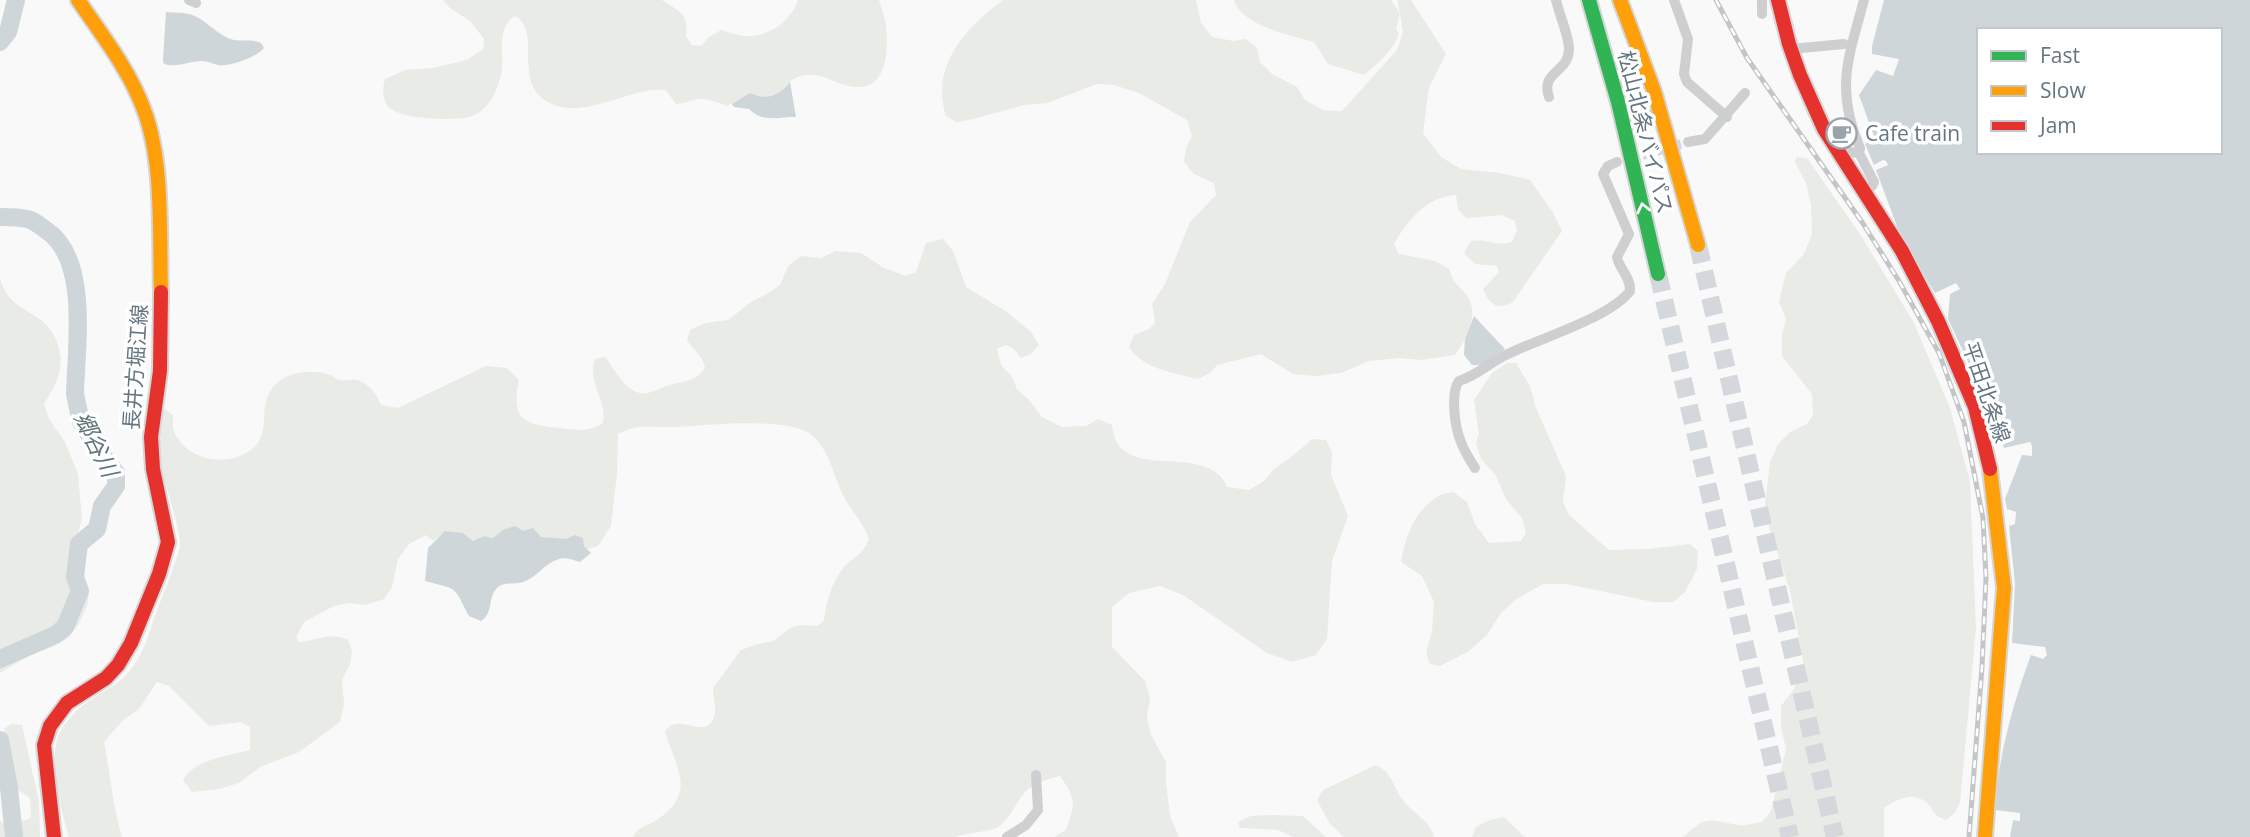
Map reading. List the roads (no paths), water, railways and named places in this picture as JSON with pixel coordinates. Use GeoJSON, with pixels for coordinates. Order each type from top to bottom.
{"type":"FeatureCollection","features":[{"type":"Feature","properties":{"kind":"main road","name":"長井方堀江線"},"geometry":{"type":"LineString","coordinates":[[54,836],[44,746],[50,726],[67,703],[106,678],[118,665],[131,643],[159,574],[167,542],[164,514],[153,469],[152,445],[162,328],[154,148],[145,112],[135,89],[83,0]]}},
{"type":"Feature","properties":{"kind":"main road","name":"松山北条バイパス"},"geometry":{"type":"LineString","coordinates":[[1589,0],[1624,122],[1658,274]]}},
{"type":"Feature","properties":{"kind":"main road","name":"松山北条バイパス"},"geometry":{"type":"LineString","coordinates":[[1620,0],[1636,35],[1698,245]]}},
{"type":"Feature","properties":{"kind":"main road","name":"平田北条線"},"geometry":{"type":"LineString","coordinates":[[1778,0],[1800,75],[1824,129],[1902,251],[1938,321],[1975,407],[1992,477],[2004,588],[1985,837]]}},
{"type":"Feature","properties":{"kind":"street"},"geometry":{"type":"LineString","coordinates":[[1549,97],[1546,86],[1548,80],[1567,60],[1569,48],[1556,0]]}},
{"type":"Feature","properties":{"kind":"street"},"geometry":{"type":"LineString","coordinates":[[1674,0],[1688,38],[1685,74],[1687,82],[1727,117]]}},
{"type":"Feature","properties":{"kind":"street"},"geometry":{"type":"LineString","coordinates":[[1762,0],[1762,14]]}},
{"type":"Feature","properties":{"kind":"street"},"geometry":{"type":"LineString","coordinates":[[1864,0],[1844,80],[1851,128],[1860,148],[1859,153],[1874,182],[1864,192]]}},
{"type":"Feature","properties":{"kind":"street"},"geometry":{"type":"LineString","coordinates":[[1791,49],[1843,44]]}},
{"type":"Feature","properties":{"kind":"street"},"geometry":{"type":"LineString","coordinates":[[1688,142],[1705,139],[1727,117],[1745,93]]}},
{"type":"Feature","properties":{"kind":"street"},"geometry":{"type":"LineString","coordinates":[[1624,122],[1660,111]]}},
{"type":"Feature","properties":{"kind":"street"},"geometry":{"type":"LineString","coordinates":[[1842,157],[1850,152],[1859,153]]}},
{"type":"Feature","properties":{"kind":"street"},"geometry":{"type":"LineString","coordinates":[[1475,468],[1458,432],[1454,391],[1459,381],[1475,375],[1507,354],[1603,312],[1630,291],[1630,281],[1617,257],[1629,234],[1603,174],[1608,166],[1617,162]]}},
{"type":"Feature","properties":{"kind":"street"},"geometry":{"type":"LineString","coordinates":[[1007,837],[1026,825],[1038,810],[1036,775]]}},
{"type":"Feature","properties":{"kind":"waterway","name":"郷谷川"},"geometry":{"type":"LineString","coordinates":[[0,42],[8,32],[16,0]]}},
{"type":"Feature","properties":{"kind":"waterway","name":"郷谷川"},"geometry":{"type":"LineString","coordinates":[[0,217],[24,218],[37,223],[60,243],[69,261],[75,282],[77,305],[75,394],[81,422],[116,473],[116,486],[102,506],[97,529],[79,544],[75,577],[80,591],[65,627],[55,635],[0,659]]}},
{"type":"Feature","properties":{"kind":"waterway","name":"郷谷川"},"geometry":{"type":"LineString","coordinates":[[0,740],[14,837]]}},
{"type":"Feature","properties":{"kind":"tunnel"},"geometry":{"type":"LineString","coordinates":[[1628,159],[1688,142]]}},
{"type":"Feature","properties":{"kind":"tunnel"},"geometry":{"type":"LineString","coordinates":[[1698,245],[1835,837]]}},
{"type":"Feature","properties":{"kind":"tunnel"},"geometry":{"type":"LineString","coordinates":[[1658,274],[1790,837]]}},
{"type":"Feature","properties":{"kind":"railway"},"geometry":{"type":"LineString","coordinates":[[1716,0],[1747,58],[1862,222],[1899,281],[1939,353],[1964,422],[1983,518],[1986,578],[1969,837]]}},
{"type":"Feature","properties":{"kind":"place","name":"Cafe train"},"geometry":{"type":"Point","coordinates":[1842,133]}}]}
